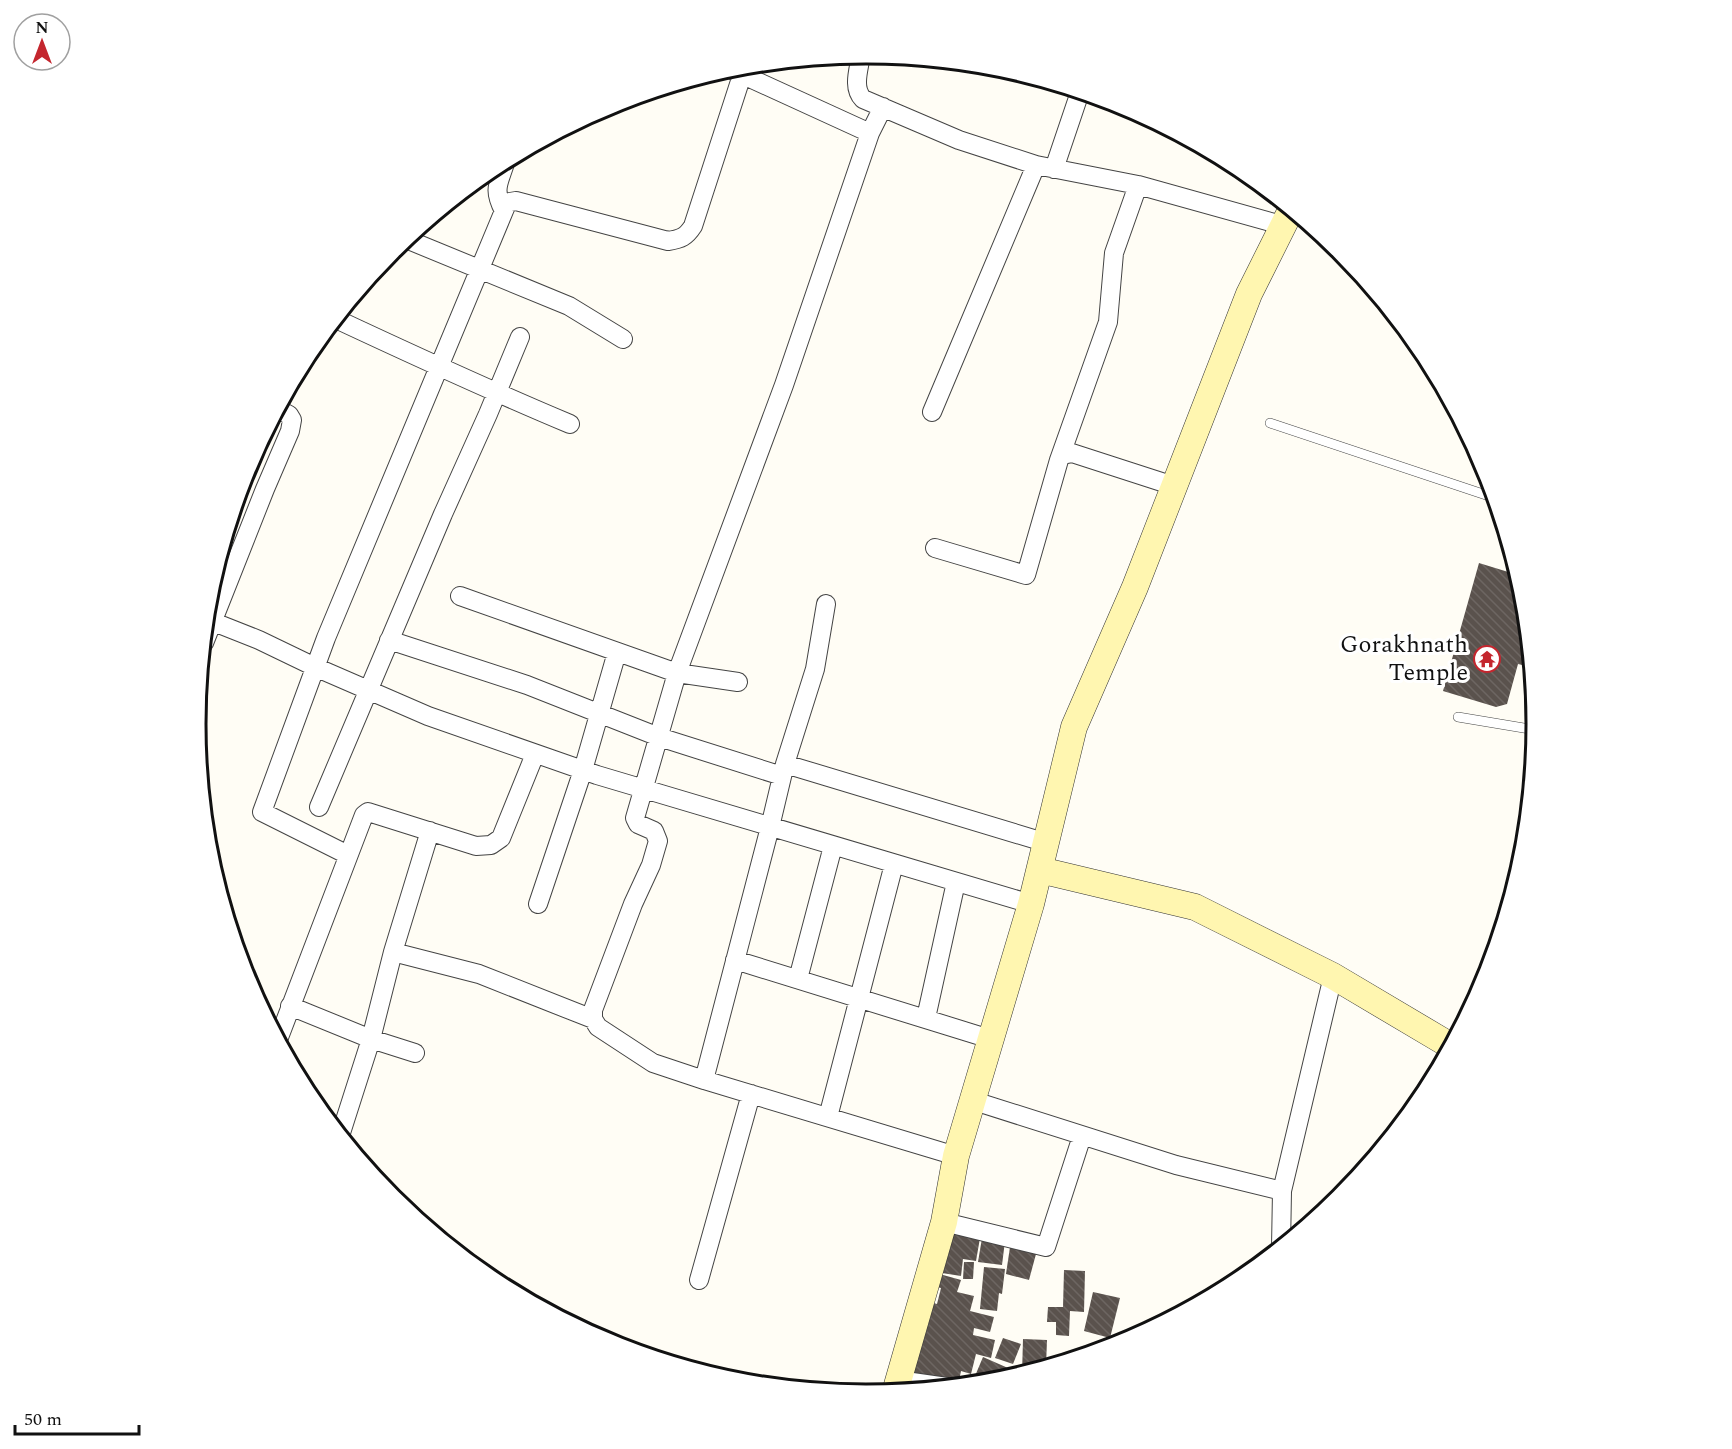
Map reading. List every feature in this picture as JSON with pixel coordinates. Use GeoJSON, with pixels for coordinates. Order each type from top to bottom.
{"type":"FeatureCollection","features":[{"type":"Feature","properties":{"kind":"street"},"geometry":{"type":"LineString","coordinates":[[860,64],[857,81],[859,95],[863,99],[958,140],[1036,165],[1288,218],[1249,294],[1135,587],[1074,727],[1031,904],[971,1100],[956,1156],[944,1222],[898,1383]]}},
{"type":"Feature","properties":{"kind":"street"},"geometry":{"type":"LineString","coordinates":[[747,75],[870,133]]}},
{"type":"Feature","properties":{"kind":"street"},"geometry":{"type":"LineString","coordinates":[[348,855],[262,812],[315,667],[504,211],[510,202],[516,201],[668,241],[687,235],[693,226],[733,78]]}},
{"type":"Feature","properties":{"kind":"street"},"geometry":{"type":"LineString","coordinates":[[1054,169],[1077,100]]}},
{"type":"Feature","properties":{"kind":"street"},"geometry":{"type":"LineString","coordinates":[[883,107],[870,133],[788,374],[677,673],[635,818],[638,824],[654,831],[658,842],[651,865],[633,904],[597,999],[593,1019],[598,1028],[653,1063],[956,1156]]}},
{"type":"Feature","properties":{"kind":"street"},"geometry":{"type":"LineString","coordinates":[[932,412],[1036,165]]}},
{"type":"Feature","properties":{"kind":"street"},"geometry":{"type":"LineString","coordinates":[[501,175],[496,191],[504,211]]}},
{"type":"Feature","properties":{"kind":"street"},"geometry":{"type":"LineString","coordinates":[[935,548],[1026,575],[1059,460],[1108,322],[1114,253],[1138,185]]}},
{"type":"Feature","properties":{"kind":"street"},"geometry":{"type":"LineString","coordinates":[[415,243],[569,306],[623,339]]}},
{"type":"Feature","properties":{"kind":"street"},"geometry":{"type":"LineString","coordinates":[[343,322],[440,368],[570,424]]}},
{"type":"Feature","properties":{"kind":"street"},"geometry":{"type":"LineString","coordinates":[[319,807],[520,337]]}},
{"type":"Feature","properties":{"kind":"street"},"geometry":{"type":"LineString","coordinates":[[219,597],[290,431],[292,420],[284,413]]}},
{"type":"Feature","properties":{"kind":"street"},"geometry":{"type":"LineString","coordinates":[[1059,460],[1061,456],[1072,453],[1174,486]]}},
{"type":"Feature","properties":{"kind":"street"},"geometry":{"type":"LineString","coordinates":[[460,596],[677,673],[738,682]]}},
{"type":"Feature","properties":{"kind":"street"},"geometry":{"type":"LineString","coordinates":[[704,1080],[784,770],[815,669],[826,604]]}},
{"type":"Feature","properties":{"kind":"street"},"geometry":{"type":"LineString","coordinates":[[215,622],[428,716],[535,754],[644,789],[1031,904]]}},
{"type":"Feature","properties":{"kind":"street"},"geometry":{"type":"LineString","coordinates":[[390,640],[527,685],[659,737],[1047,843]]}},
{"type":"Feature","properties":{"kind":"street"},"geometry":{"type":"LineString","coordinates":[[538,904],[584,770],[617,652]]}},
{"type":"Feature","properties":{"kind":"street"},"geometry":{"type":"LineString","coordinates":[[281,1030],[361,819],[368,812],[476,846],[491,844],[501,838],[535,754]]}},
{"type":"Feature","properties":{"kind":"street"},"geometry":{"type":"LineString","coordinates":[[343,1127],[371,1039],[393,952],[430,831]]}},
{"type":"Feature","properties":{"kind":"street"},"geometry":{"type":"LineString","coordinates":[[798,979],[833,846]]}},
{"type":"Feature","properties":{"kind":"street"},"geometry":{"type":"LineString","coordinates":[[828,1117],[894,864]]}},
{"type":"Feature","properties":{"kind":"street"},"geometry":{"type":"LineString","coordinates":[[1040,870],[1195,907],[1333,976],[1445,1042]]}},
{"type":"Feature","properties":{"kind":"street"},"geometry":{"type":"LineString","coordinates":[[926,1018],[956,882]]}},
{"type":"Feature","properties":{"kind":"street"},"geometry":{"type":"LineString","coordinates":[[393,952],[479,974],[593,1019]]}},
{"type":"Feature","properties":{"kind":"street"},"geometry":{"type":"LineString","coordinates":[[735,960],[990,1039]]}},
{"type":"Feature","properties":{"kind":"street"},"geometry":{"type":"LineString","coordinates":[[1281,1237],[1282,1191],[1333,976]]}},
{"type":"Feature","properties":{"kind":"street"},"geometry":{"type":"LineString","coordinates":[[290,1006],[371,1039],[415,1053]]}},
{"type":"Feature","properties":{"kind":"street"},"geometry":{"type":"LineString","coordinates":[[699,1280],[751,1094]]}},
{"type":"Feature","properties":{"kind":"street"},"geometry":{"type":"LineString","coordinates":[[971,1100],[1176,1165],[1282,1191]]}},
{"type":"Feature","properties":{"kind":"street"},"geometry":{"type":"LineString","coordinates":[[944,1222],[1046,1247],[1082,1136]]}},
{"type":"Feature","properties":{"kind":"lane"},"geometry":{"type":"LineString","coordinates":[[1270,423],[1484,494]]}},
{"type":"Feature","properties":{"kind":"lane"},"geometry":{"type":"LineString","coordinates":[[1458,717],[1526,728]]}},
{"type":"Feature","properties":{"kind":"building"},"geometry":{"type":"Polygon","coordinates":[[[1479,563],[1508,572],[1523,665],[1518,664],[1507,704],[1496,707],[1443,691],[1479,563]]]}},
{"type":"Feature","properties":{"kind":"building"},"geometry":{"type":"Polygon","coordinates":[[[948,1233],[980,1238],[976,1261],[963,1259],[961,1276],[942,1273],[948,1233]]]}},
{"type":"Feature","properties":{"kind":"building"},"geometry":{"type":"Polygon","coordinates":[[[982,1238],[1005,1241],[1002,1265],[978,1262],[982,1238]]]}},
{"type":"Feature","properties":{"kind":"building"},"geometry":{"type":"Polygon","coordinates":[[[1010,1247],[1036,1254],[1029,1280],[1006,1274],[1010,1247]]]}},
{"type":"Feature","properties":{"kind":"building"},"geometry":{"type":"Polygon","coordinates":[[[964,1262],[974,1262],[973,1279],[963,1279],[964,1262]]]}},
{"type":"Feature","properties":{"kind":"building"},"geometry":{"type":"Polygon","coordinates":[[[984,1267],[1005,1269],[997,1311],[980,1309],[984,1267]]]}},
{"type":"Feature","properties":{"kind":"building"},"geometry":{"type":"Polygon","coordinates":[[[1064,1270],[1085,1271],[1084,1312],[1070,1311],[1069,1336],[1056,1335],[1056,1322],[1047,1322],[1048,1307],[1063,1307],[1064,1270]]]}},
{"type":"Feature","properties":{"kind":"building"},"geometry":{"type":"Polygon","coordinates":[[[936,1273],[961,1280],[957,1292],[974,1296],[970,1311],[994,1317],[990,1332],[974,1328],[973,1335],[995,1340],[991,1358],[976,1354],[971,1374],[961,1371],[960,1378],[936,1381],[913,1375],[930,1302],[937,1304],[941,1288],[932,1286],[936,1273]]]}},
{"type":"Feature","properties":{"kind":"building"},"geometry":{"type":"Polygon","coordinates":[[[1093,1292],[1120,1298],[1110,1337],[1084,1331],[1093,1292]]]}},
{"type":"Feature","properties":{"kind":"building"},"geometry":{"type":"Polygon","coordinates":[[[1003,1338],[1021,1344],[1013,1364],[995,1358],[1003,1338]]]}},
{"type":"Feature","properties":{"kind":"building"},"geometry":{"type":"Polygon","coordinates":[[[1023,1339],[1047,1340],[1046,1359],[1022,1366],[1023,1339]]]}},
{"type":"Feature","properties":{"kind":"building"},"geometry":{"type":"Polygon","coordinates":[[[983,1357],[1008,1368],[995,1372],[975,1375],[983,1357]]]}},
{"type":"Feature","properties":{"kind":"place","name":"Gorakhnath Temple"},"geometry":{"type":"Point","coordinates":[1487,659]}}]}
